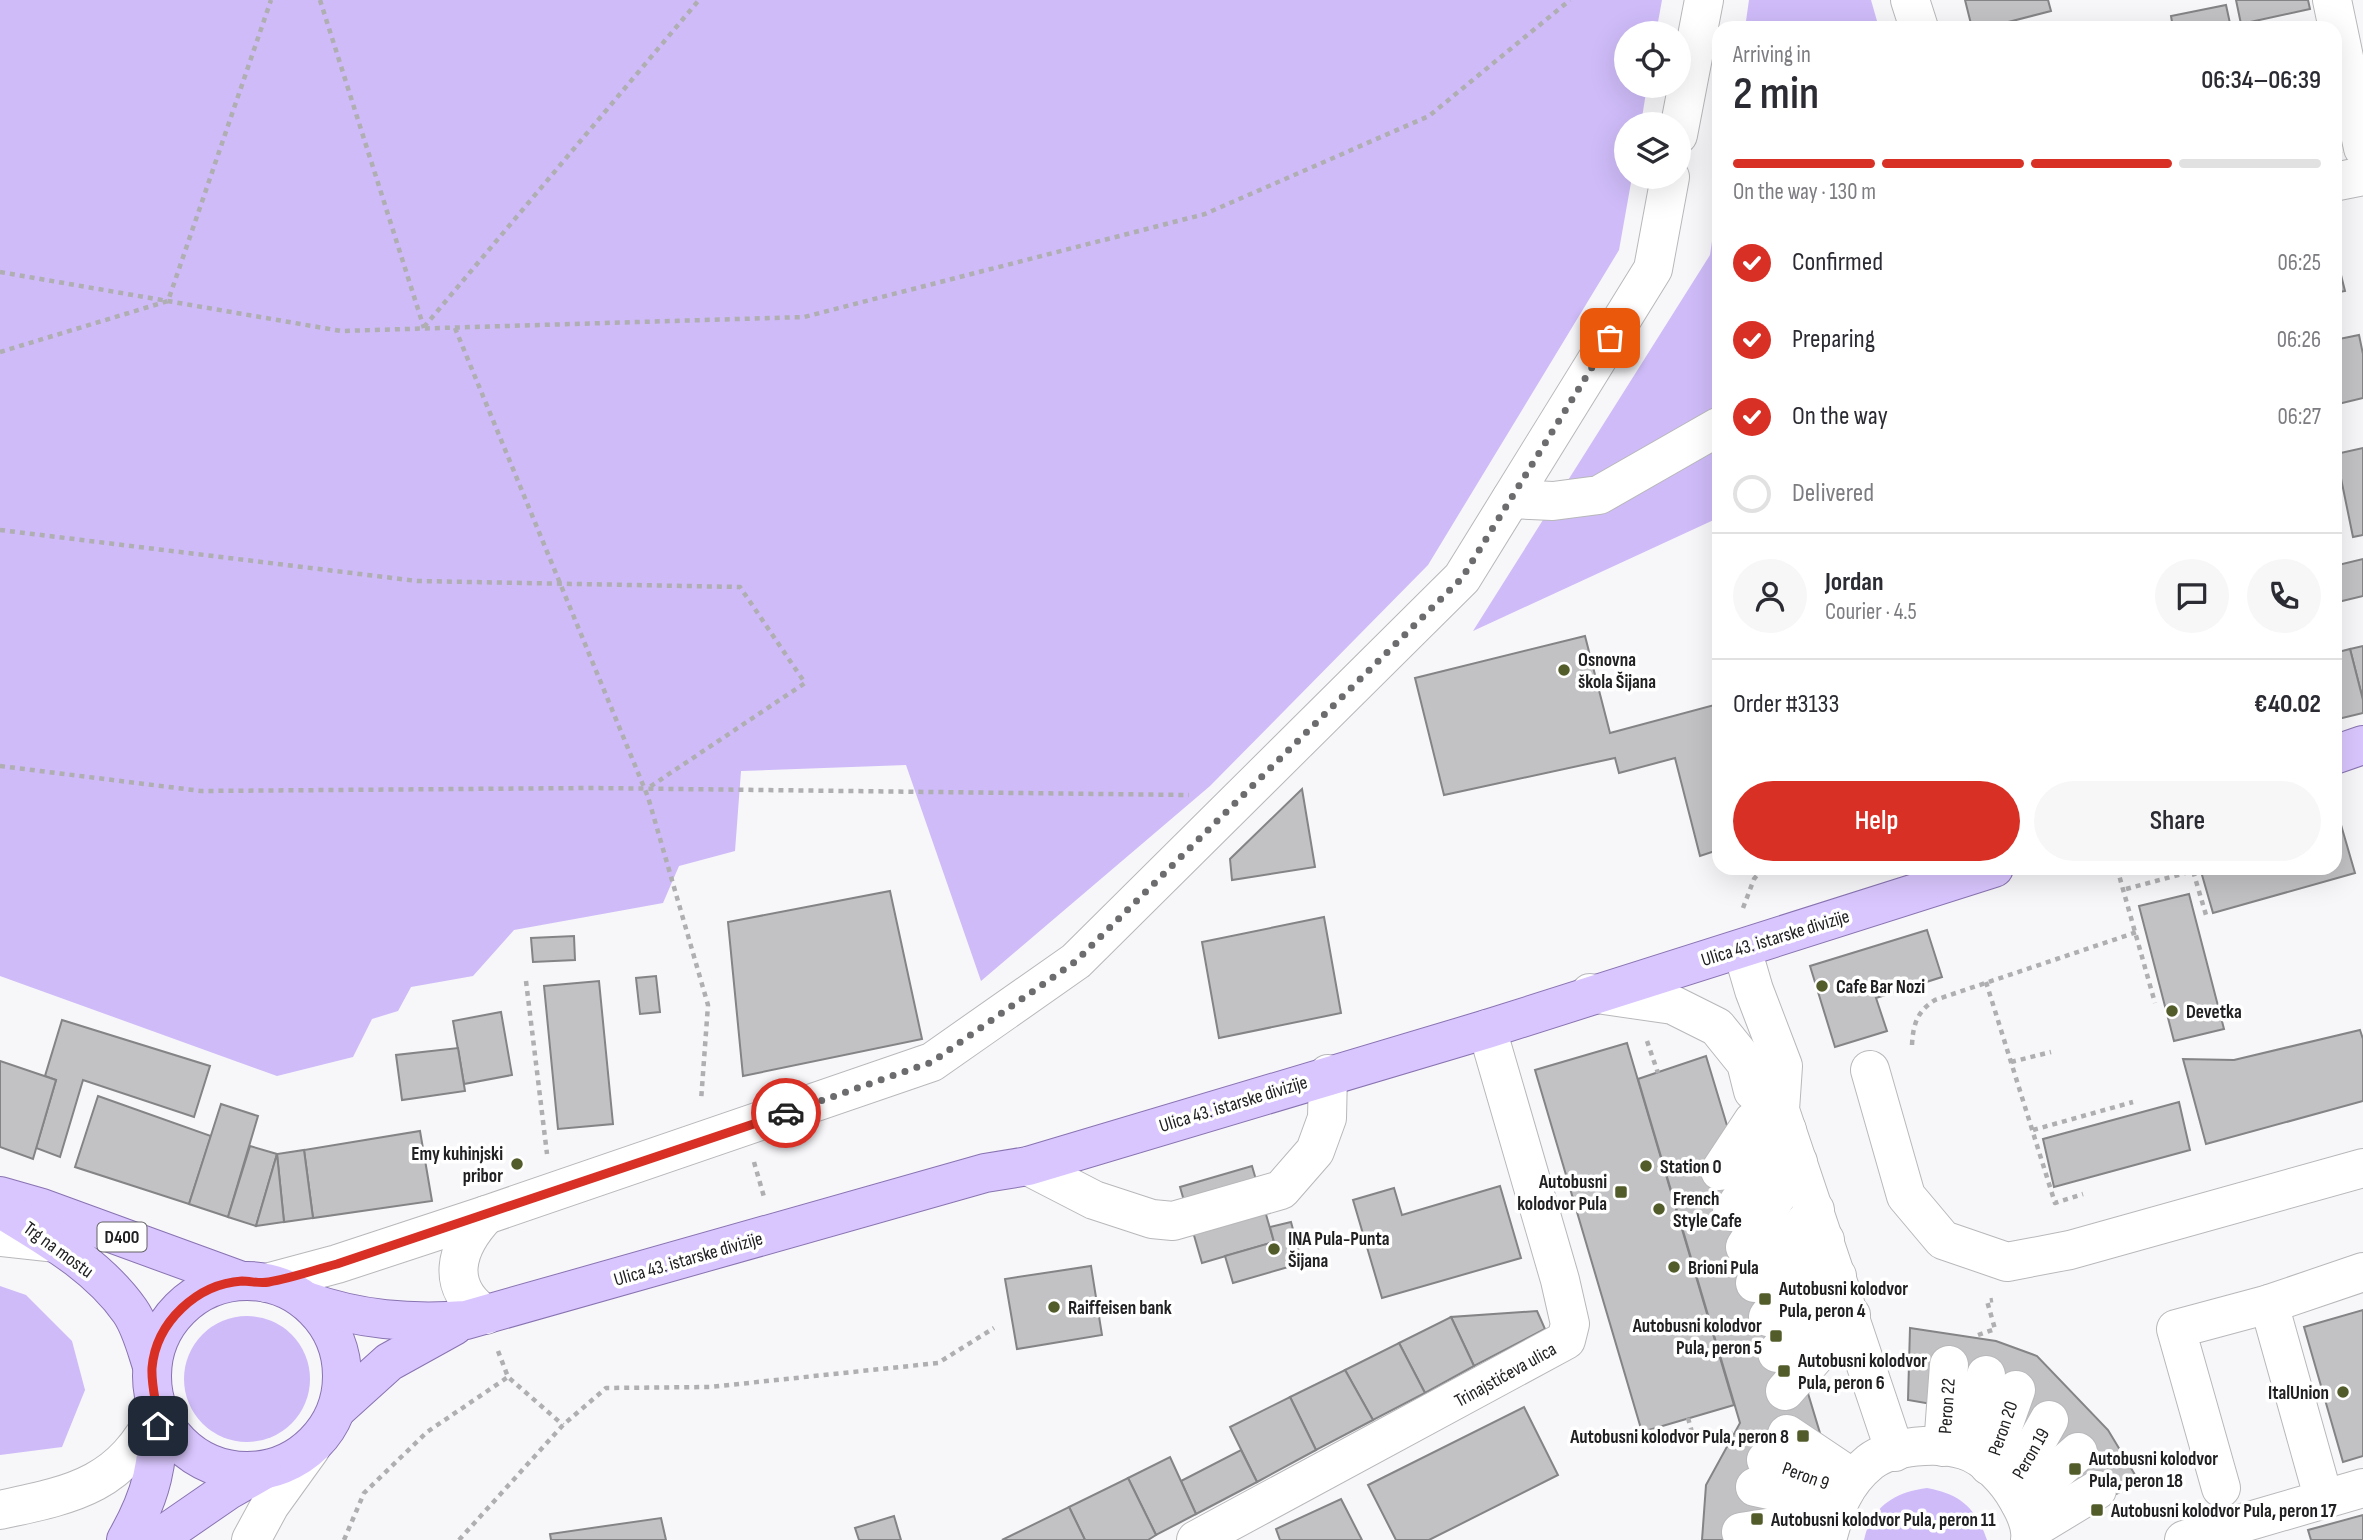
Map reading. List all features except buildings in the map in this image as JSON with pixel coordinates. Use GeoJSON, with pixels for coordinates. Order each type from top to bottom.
{"type":"FeatureCollection","features":[{"type":"Feature","properties":{"kind":"main road"},"geometry":{"type":"LineString","coordinates":[[2342,752],[2363,745]]}},
{"type":"Feature","properties":{"kind":"main road","name":"Ulica 43. istarske divizije"},"geometry":{"type":"LineString","coordinates":[[337,1409],[389,1362],[419,1343],[985,1173],[1028,1166],[1328,1074],[1487,1029],[1590,993],[1742,930],[1966,875]]}},
{"type":"Feature","properties":{"kind":"main road","name":"Trg na mostu"},"geometry":{"type":"LineString","coordinates":[[0,1196],[42,1208],[254,1282],[287,1290],[306,1301],[326,1323],[339,1350],[343,1380],[337,1409],[327,1430],[311,1448],[288,1462],[262,1471],[156,1540]]}},
{"type":"Feature","properties":{"kind":"main road","name":"Trg na mostu"},"geometry":{"type":"LineString","coordinates":[[0,1208],[84,1263],[131,1313],[152,1366]]}},
{"type":"Feature","properties":{"kind":"main road","name":"Trg na mostu"},"geometry":{"type":"LineString","coordinates":[[126,1540],[148,1496],[156,1470],[158,1411],[152,1366],[159,1340],[172,1317],[192,1299],[216,1287],[254,1282]]}},
{"type":"Feature","properties":{"kind":"main road","name":"Ulica 43. istarske divizije"},"geometry":{"type":"LineString","coordinates":[[306,1301],[342,1314],[383,1320],[482,1326]]}},
{"type":"Feature","properties":{"kind":"main road","name":"Trg na mostu"},"geometry":{"type":"LineString","coordinates":[[158,1411],[175,1438],[200,1459],[230,1470],[262,1471]]}},
{"type":"Feature","properties":{"kind":"street"},"geometry":{"type":"LineString","coordinates":[[1682,112],[1704,0]]}},
{"type":"Feature","properties":{"kind":"street"},"geometry":{"type":"LineString","coordinates":[[1910,0],[1917,21]]}},
{"type":"Feature","properties":{"kind":"street"},"geometry":{"type":"LineString","coordinates":[[2343,5],[2363,148]]}},
{"type":"Feature","properties":{"kind":"street"},"geometry":{"type":"LineString","coordinates":[[2342,180],[2363,176]]}},
{"type":"Feature","properties":{"kind":"street","name":"Trg na mostu"},"geometry":{"type":"LineString","coordinates":[[254,1282],[337,1264],[932,1062],[1076,961],[1462,578],[1653,269],[1668,189]]}},
{"type":"Feature","properties":{"kind":"street"},"geometry":{"type":"LineString","coordinates":[[1511,499],[1553,501],[1599,495],[1712,429]]}},
{"type":"Feature","properties":{"kind":"street"},"geometry":{"type":"LineString","coordinates":[[1742,930],[1754,990],[1783,1066],[1789,1134],[1895,1452]]}},
{"type":"Feature","properties":{"kind":"street"},"geometry":{"type":"LineString","coordinates":[[1590,993],[1673,1005],[1717,1027],[1746,1063],[1753,1091],[1789,1134]]}},
{"type":"Feature","properties":{"kind":"street","name":"Trinajstićeva ulica"},"geometry":{"type":"LineString","coordinates":[[1196,1540],[1566,1340],[1570,1324],[1560,1280],[1487,1029]]}},
{"type":"Feature","properties":{"kind":"street"},"geometry":{"type":"LineString","coordinates":[[1870,1070],[1906,1196],[1943,1240],[2007,1262],[2070,1250],[2363,1168]]}},
{"type":"Feature","properties":{"kind":"street"},"geometry":{"type":"LineString","coordinates":[[1028,1166],[1094,1200],[1152,1219],[1173,1221],[1280,1190],[1315,1151],[1327,1118],[1328,1074]]}},
{"type":"Feature","properties":{"kind":"street"},"geometry":{"type":"LineString","coordinates":[[1720,1171],[1753,1121],[1789,1134]]}},
{"type":"Feature","properties":{"kind":"street"},"geometry":{"type":"LineString","coordinates":[[1738,1229],[1789,1134]]}},
{"type":"Feature","properties":{"kind":"street"},"geometry":{"type":"LineString","coordinates":[[482,1326],[461,1291],[458,1276],[466,1239],[486,1215]]}},
{"type":"Feature","properties":{"kind":"street"},"geometry":{"type":"LineString","coordinates":[[1820,1225],[1767,1318],[1837,1276]]}},
{"type":"Feature","properties":{"kind":"street"},"geometry":{"type":"LineString","coordinates":[[0,1237],[57,1243]]}},
{"type":"Feature","properties":{"kind":"street"},"geometry":{"type":"LineString","coordinates":[[2221,1488],[2176,1329],[2269,1304],[2363,1272]]}},
{"type":"Feature","properties":{"kind":"street"},"geometry":{"type":"LineString","coordinates":[[2269,1304],[2324,1500]]}},
{"type":"Feature","properties":{"kind":"street"},"geometry":{"type":"LineString","coordinates":[[1785,1391],[1851,1315]]}},
{"type":"Feature","properties":{"kind":"street","name":"Peron 22"},"geometry":{"type":"LineString","coordinates":[[1961,1351],[1999,1489]]}},
{"type":"Feature","properties":{"kind":"street"},"geometry":{"type":"LineString","coordinates":[[1999,1489],[2001,1382]]}},
{"type":"Feature","properties":{"kind":"street"},"geometry":{"type":"LineString","coordinates":[[0,1510],[66,1496],[95,1484],[116,1470],[134,1452],[158,1411]]}},
{"type":"Feature","properties":{"kind":"street","name":"Peron 19"},"geometry":{"type":"LineString","coordinates":[[1999,1489],[2049,1420]]}},
{"type":"Feature","properties":{"kind":"street"},"geometry":{"type":"LineString","coordinates":[[1741,1532],[1839,1506],[1872,1460],[1918,1446],[1999,1489],[2097,1490]]}},
{"type":"Feature","properties":{"kind":"street"},"geometry":{"type":"LineString","coordinates":[[251,1540],[270,1505],[311,1448]]}},
{"type":"Feature","properties":{"kind":"street"},"geometry":{"type":"LineString","coordinates":[[1999,1489],[2078,1452]]}},
{"type":"Feature","properties":{"kind":"street"},"geometry":{"type":"LineString","coordinates":[[1839,1506],[1770,1460],[1839,1506]]}},
{"type":"Feature","properties":{"kind":"street"},"geometry":{"type":"LineString","coordinates":[[2184,1540],[2363,1489]]}},
{"type":"Feature","properties":{"kind":"path"},"geometry":{"type":"LineString","coordinates":[[168,301],[271,0]]}},
{"type":"Feature","properties":{"kind":"path"},"geometry":{"type":"LineString","coordinates":[[320,0],[424,328]]}},
{"type":"Feature","properties":{"kind":"path"},"geometry":{"type":"LineString","coordinates":[[424,328],[699,0]]}},
{"type":"Feature","properties":{"kind":"path"},"geometry":{"type":"LineString","coordinates":[[0,272],[341,331],[804,317],[1205,214],[1429,116],[1570,0]]}},
{"type":"Feature","properties":{"kind":"path"},"geometry":{"type":"LineString","coordinates":[[0,352],[168,301]]}},
{"type":"Feature","properties":{"kind":"path"},"geometry":{"type":"LineString","coordinates":[[455,327],[648,797],[708,1005],[695,1144]]}},
{"type":"Feature","properties":{"kind":"path"},"geometry":{"type":"LineString","coordinates":[[0,530],[417,581],[740,587],[805,683],[648,789]]}},
{"type":"Feature","properties":{"kind":"path"},"geometry":{"type":"LineString","coordinates":[[0,766],[201,791],[648,789],[1242,796]]}},
{"type":"Feature","properties":{"kind":"path"},"geometry":{"type":"LineString","coordinates":[[1742,930],[1757,875]]}},
{"type":"Feature","properties":{"kind":"path"},"geometry":{"type":"LineString","coordinates":[[2121,875],[2155,1003]]}},
{"type":"Feature","properties":{"kind":"path"},"geometry":{"type":"LineString","coordinates":[[2126,889],[2178,875]]}},
{"type":"Feature","properties":{"kind":"path"},"geometry":{"type":"LineString","coordinates":[[2194,875],[2206,915]]}},
{"type":"Feature","properties":{"kind":"path"},"geometry":{"type":"LineString","coordinates":[[1912,1045],[1912,1031],[1922,1007],[1935,1000],[2137,932]]}},
{"type":"Feature","properties":{"kind":"path"},"geometry":{"type":"LineString","coordinates":[[526,981],[551,1192]]}},
{"type":"Feature","properties":{"kind":"path"},"geometry":{"type":"LineString","coordinates":[[1986,982],[2055,1203],[2083,1194]]}},
{"type":"Feature","properties":{"kind":"path"},"geometry":{"type":"LineString","coordinates":[[1644,1033],[1658,1073]]}},
{"type":"Feature","properties":{"kind":"path"},"geometry":{"type":"LineString","coordinates":[[2011,1062],[2051,1052]]}},
{"type":"Feature","properties":{"kind":"path"},"geometry":{"type":"LineString","coordinates":[[2032,1130],[2133,1102]]}},
{"type":"Feature","properties":{"kind":"path"},"geometry":{"type":"LineString","coordinates":[[745,1127],[767,1209]]}},
{"type":"Feature","properties":{"kind":"path"},"geometry":{"type":"LineString","coordinates":[[1961,1351],[1995,1329],[1987,1301],[1999,1298]]}},
{"type":"Feature","properties":{"kind":"path"},"geometry":{"type":"LineString","coordinates":[[482,1326],[508,1377],[563,1425]]}},
{"type":"Feature","properties":{"kind":"path"},"geometry":{"type":"LineString","coordinates":[[459,1540],[563,1425],[606,1388],[710,1387],[937,1363],[994,1328]]}},
{"type":"Feature","properties":{"kind":"path"},"geometry":{"type":"LineString","coordinates":[[344,1540],[364,1493],[427,1432],[508,1377]]}},
{"type":"Feature","properties":{"kind":"path"},"geometry":{"type":"LineString","coordinates":[[1688,1418],[1695,1443],[1745,1429]]}},
{"type":"Feature","properties":{"kind":"shaded area"},"geometry":{"type":"Polygon","coordinates":[[[0,0],[1662,0],[1658,21],[1614,21],[1614,98],[1645,98],[1643,112],[1614,112],[1614,189],[1630,189],[1619,250],[1428,565],[1210,786],[981,981],[906,765],[741,771],[735,851],[679,866],[663,903],[514,930],[473,976],[411,987],[398,1011],[372,1019],[353,1057],[277,1076],[0,976],[0,0]]]}},
{"type":"Feature","properties":{"kind":"shaded area"},"geometry":{"type":"Polygon","coordinates":[[[1749,0],[1871,0],[1877,21],[1746,21],[1749,0]]]}},
{"type":"Feature","properties":{"kind":"shaded area"},"geometry":{"type":"Polygon","coordinates":[[[1712,241],[1712,521],[1473,631],[1710,255],[1712,241]]]}},
{"type":"Feature","properties":{"kind":"shaded area"},"geometry":{"type":"Polygon","coordinates":[[[0,1286],[26,1295],[72,1341],[85,1390],[62,1447],[0,1455],[0,1286]]]}},
{"type":"Feature","properties":{"kind":"shaded area"},"geometry":{"type":"Polygon","coordinates":[[[247,1316],[271,1320],[292,1334],[306,1355],[310,1379],[306,1403],[292,1424],[271,1438],[247,1442],[223,1438],[202,1424],[188,1403],[184,1379],[188,1355],[202,1334],[223,1320],[247,1316]]]}},
{"type":"Feature","properties":{"kind":"shaded area"},"geometry":{"type":"Polygon","coordinates":[[[1927,1488],[1949,1494],[1965,1504],[1978,1519],[1987,1540],[1864,1540],[1872,1519],[1886,1503],[1905,1493],[1927,1488]]]}},
{"type":"Feature","properties":{"kind":"way so far"},"geometry":{"type":"LineString","coordinates":[[786,1113],[932,1062],[1076,961],[1462,578],[1610,338]]}},
{"type":"Feature","properties":{"kind":"place","name":"Osnovna škola Šijana"},"geometry":{"type":"Point","coordinates":[1564,670]}},
{"type":"Feature","properties":{"kind":"place","name":"Cafe Bar Nozi"},"geometry":{"type":"Point","coordinates":[1822,986]}},
{"type":"Feature","properties":{"kind":"place","name":"Devetka"},"geometry":{"type":"Point","coordinates":[2172,1011]}},
{"type":"Feature","properties":{"kind":"place","name":"Emy kuhinjski pribor"},"geometry":{"type":"Point","coordinates":[517,1164]}},
{"type":"Feature","properties":{"kind":"place","name":"Station 0"},"geometry":{"type":"Point","coordinates":[1646,1166]}},
{"type":"Feature","properties":{"kind":"place","name":"Autobusni kolodvor Pula"},"geometry":{"type":"Point","coordinates":[1621,1192]}},
{"type":"Feature","properties":{"kind":"place","name":"French Style Cafe"},"geometry":{"type":"Point","coordinates":[1659,1209]}},
{"type":"Feature","properties":{"kind":"place","name":"INA Pula-Punta Šijana"},"geometry":{"type":"Point","coordinates":[1274,1249]}},
{"type":"Feature","properties":{"kind":"place","name":"Brioni Pula"},"geometry":{"type":"Point","coordinates":[1674,1267]}},
{"type":"Feature","properties":{"kind":"place","name":"Autobusni kolodvor Pula, peron 4"},"geometry":{"type":"Point","coordinates":[1765,1299]}},
{"type":"Feature","properties":{"kind":"place","name":"Raiffeisen bank"},"geometry":{"type":"Point","coordinates":[1054,1307]}},
{"type":"Feature","properties":{"kind":"place","name":"Autobusni kolodvor Pula, peron 5"},"geometry":{"type":"Point","coordinates":[1776,1336]}},
{"type":"Feature","properties":{"kind":"place","name":"Autobusni kolodvor Pula, peron 6"},"geometry":{"type":"Point","coordinates":[1784,1371]}},
{"type":"Feature","properties":{"kind":"place","name":"ItalUnion"},"geometry":{"type":"Point","coordinates":[2343,1392]}},
{"type":"Feature","properties":{"kind":"place","name":"Autobusni kolodvor Pula, peron 8"},"geometry":{"type":"Point","coordinates":[1803,1436]}},
{"type":"Feature","properties":{"kind":"place","name":"Autobusni kolodvor Pula, peron 18"},"geometry":{"type":"Point","coordinates":[2075,1469]}},
{"type":"Feature","properties":{"kind":"place","name":"Autobusni kolodvor Pula, peron 17"},"geometry":{"type":"Point","coordinates":[2097,1510]}},
{"type":"Feature","properties":{"kind":"place","name":"Autobusni kolodvor Pula, peron 11"},"geometry":{"type":"Point","coordinates":[1757,1519]}},
{"type":"Feature","properties":{"kind":"route"},"geometry":{"type":"LineString","coordinates":[[158,1426],[152,1366],[159,1340],[172,1317],[192,1299],[216,1287],[242,1281],[266,1283],[337,1264],[786,1113]]}}]}
